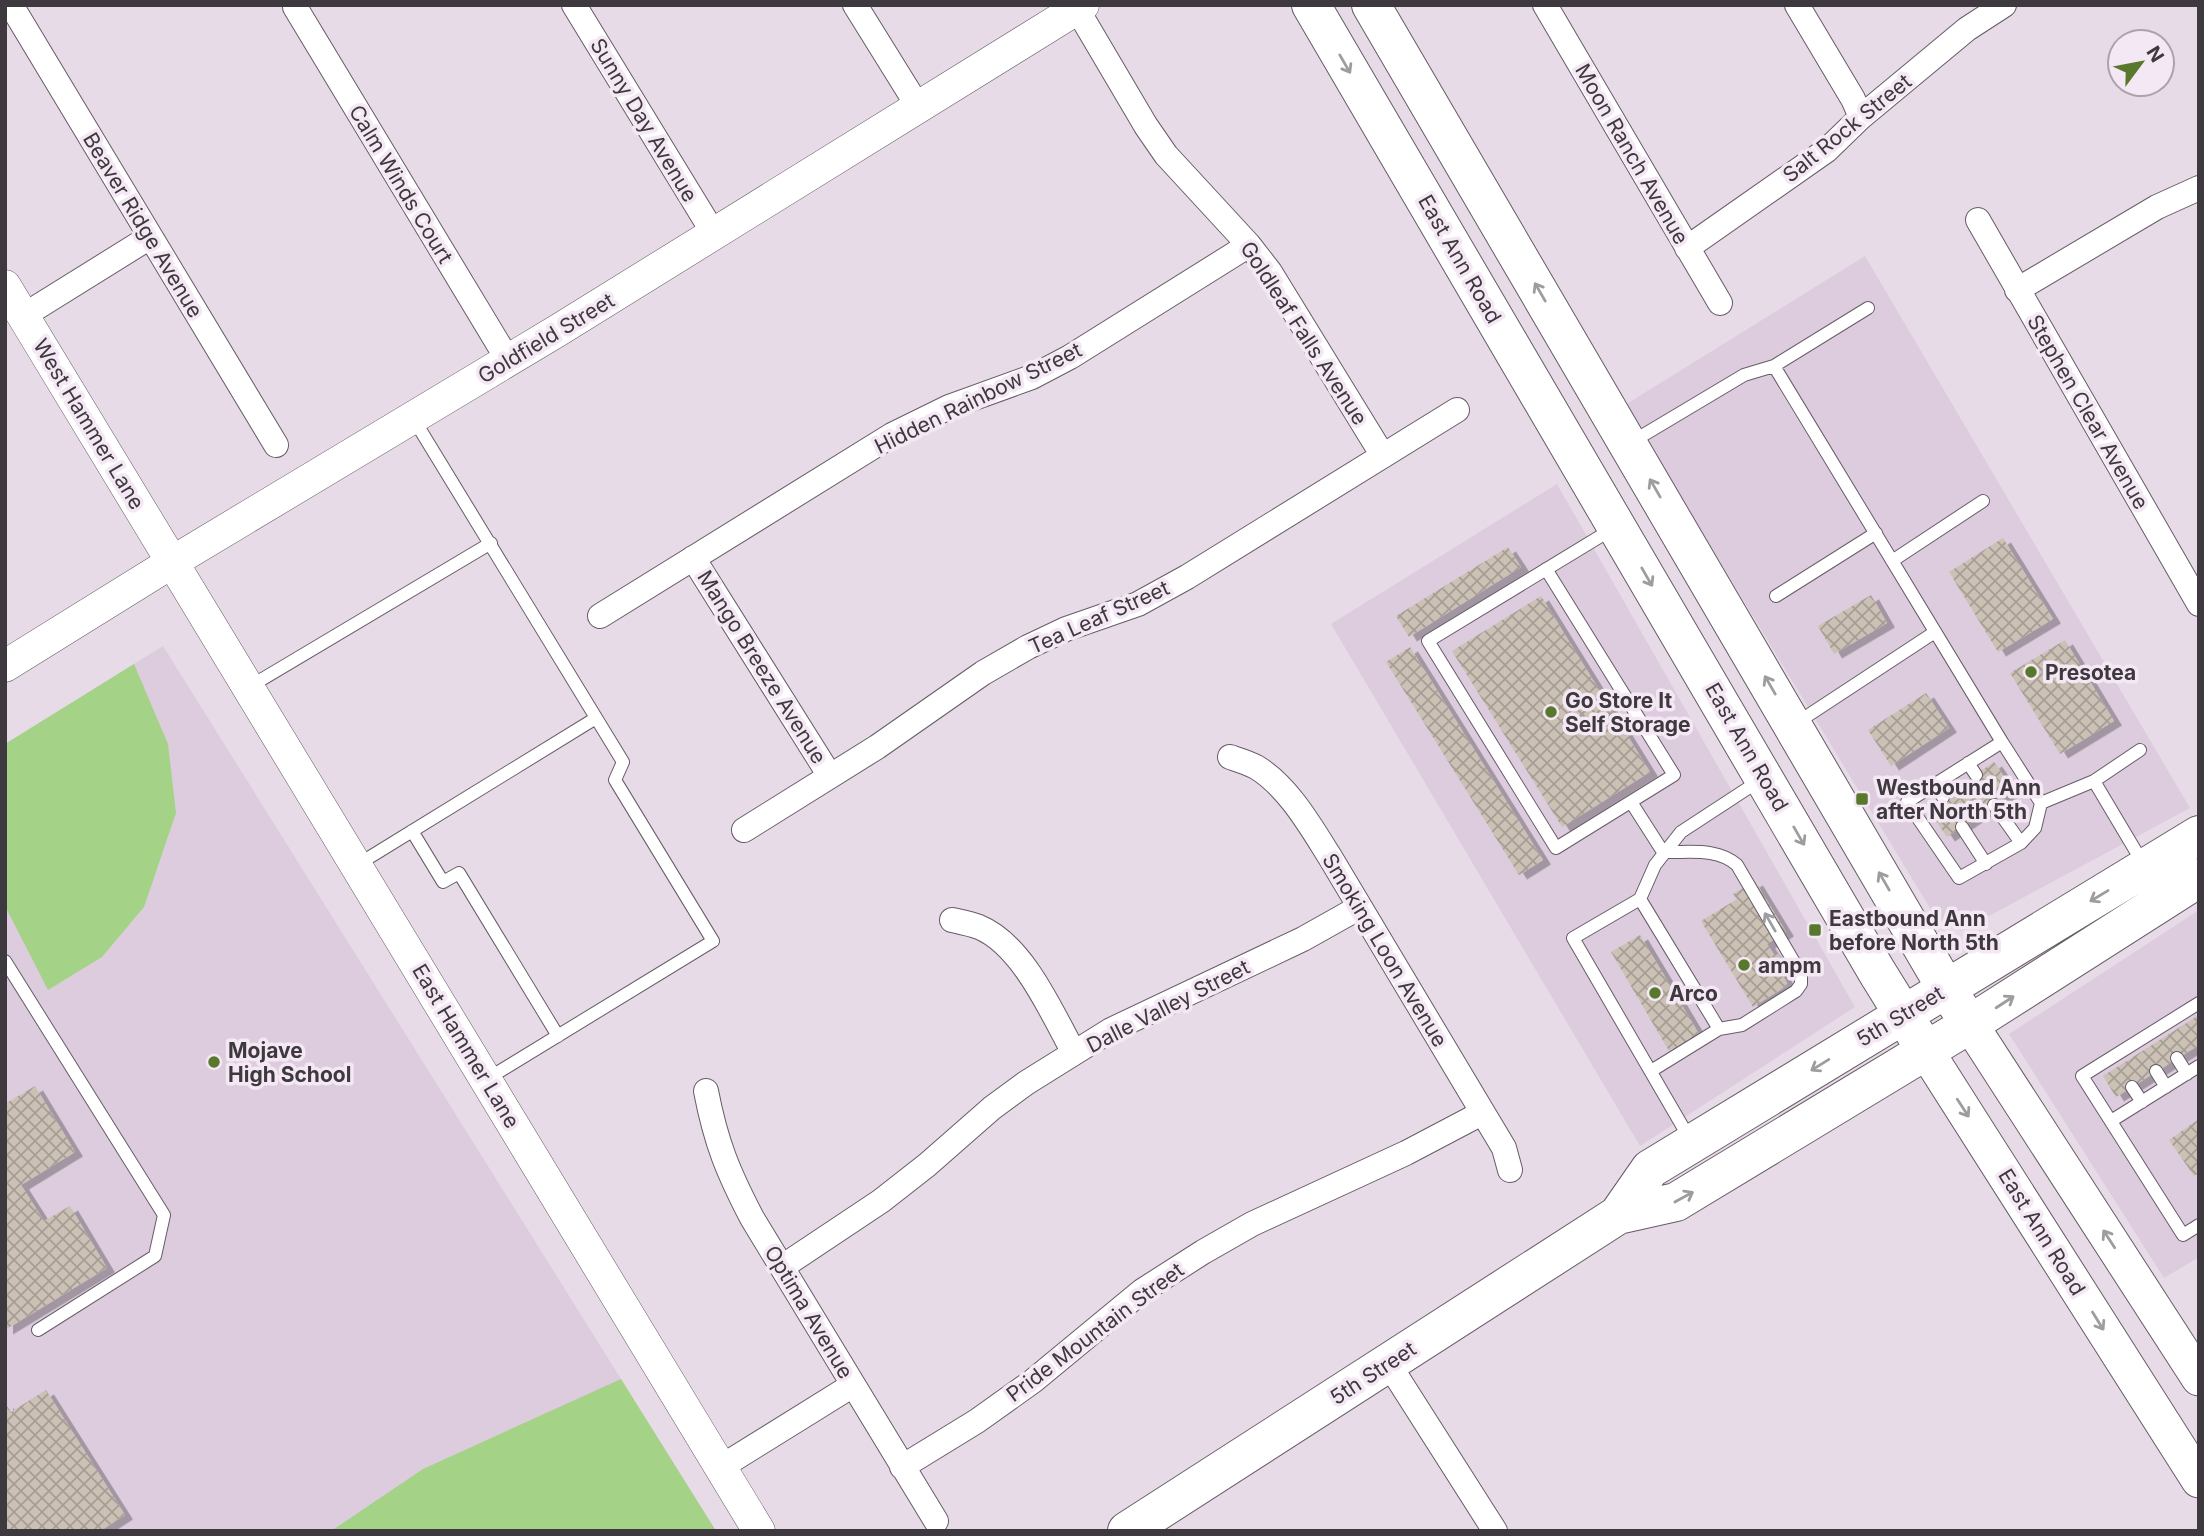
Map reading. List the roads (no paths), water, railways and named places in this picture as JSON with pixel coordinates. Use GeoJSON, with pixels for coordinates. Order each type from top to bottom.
{"type":"FeatureCollection","features":[{"type":"Feature","properties":{"kind":"main road","name":"East Ann Road"},"geometry":{"type":"LineString","coordinates":[[1311,5],[1902,1014],[2199,1480]]}},
{"type":"Feature","properties":{"kind":"main road"},"geometry":{"type":"LineString","coordinates":[[1371,5],[1946,988],[2199,1378]]}},
{"type":"Feature","properties":{"kind":"main road"},"geometry":{"type":"LineString","coordinates":[[1511,347],[1589,432],[1595,443],[1609,450],[1629,444]]}},
{"type":"Feature","properties":{"kind":"main road","name":"5th Street"},"geometry":{"type":"LineString","coordinates":[[1618,1215],[1650,1169],[2199,835]]}},
{"type":"Feature","properties":{"kind":"main road","name":"5th Street"},"geometry":{"type":"LineString","coordinates":[[1127,1531],[1618,1215],[1676,1202],[2196,887]]}},
{"type":"Feature","properties":{"kind":"street","name":"Beaver Ridge Avenue"},"geometry":{"type":"LineString","coordinates":[[11,5],[276,445]]}},
{"type":"Feature","properties":{"kind":"street","name":"Sunny Day Avenue"},"geometry":{"type":"LineString","coordinates":[[574,5],[714,234]]}},
{"type":"Feature","properties":{"kind":"street"},"geometry":{"type":"LineString","coordinates":[[855,5],[919,108]]}},
{"type":"Feature","properties":{"kind":"street","name":"Moon Ranch Avenue"},"geometry":{"type":"LineString","coordinates":[[1545,5],[1720,303]]}},
{"type":"Feature","properties":{"kind":"street"},"geometry":{"type":"LineString","coordinates":[[1797,5],[1853,99],[1860,117]]}},
{"type":"Feature","properties":{"kind":"street","name":"Salt Rock Street"},"geometry":{"type":"LineString","coordinates":[[1687,248],[1827,150],[1860,117],[1967,29],[2004,5]]}},
{"type":"Feature","properties":{"kind":"street","name":"Calm Winds Court"},"geometry":{"type":"LineString","coordinates":[[295,7],[508,360]]}},
{"type":"Feature","properties":{"kind":"street","name":"Goldfield Street"},"geometry":{"type":"LineString","coordinates":[[5,666],[714,234],[1080,7]]}},
{"type":"Feature","properties":{"kind":"street","name":"Goldleaf Falls Avenue"},"geometry":{"type":"LineString","coordinates":[[1080,7],[1146,126],[1166,155],[1249,245],[1270,272],[1383,456]]}},
{"type":"Feature","properties":{"kind":"street"},"geometry":{"type":"LineString","coordinates":[[2017,289],[2157,207],[2199,188]]}},
{"type":"Feature","properties":{"kind":"street","name":"Stephen Clear Avenue"},"geometry":{"type":"LineString","coordinates":[[1978,220],[2199,604]]}},
{"type":"Feature","properties":{"kind":"street"},"geometry":{"type":"LineString","coordinates":[[23,316],[150,237]]}},
{"type":"Feature","properties":{"kind":"street","name":"Hidden Rainbow Street"},"geometry":{"type":"LineString","coordinates":[[600,616],[892,435],[949,407],[1032,377],[1061,362],[1249,245]]}},
{"type":"Feature","properties":{"kind":"street","name":"West Hammer Lane"},"geometry":{"type":"LineString","coordinates":[[5,286],[94,436],[174,561]]}},
{"type":"Feature","properties":{"kind":"street","name":"Tea Leaf Street"},"geometry":{"type":"LineString","coordinates":[[744,830],[1006,660],[1066,629],[1138,604],[1457,410]]}},
{"type":"Feature","properties":{"kind":"street","name":"Mango Breeze Avenue"},"geometry":{"type":"LineString","coordinates":[[694,558],[830,776]]}},
{"type":"Feature","properties":{"kind":"street","name":"East Hammer Lane"},"geometry":{"type":"LineString","coordinates":[[174,561],[759,1531]]}},
{"type":"Feature","properties":{"kind":"street","name":"Smoking Loon Avenue"},"geometry":{"type":"LineString","coordinates":[[1230,757],[1256,767],[1291,800],[1330,857],[1504,1148],[1510,1170]]}},
{"type":"Feature","properties":{"kind":"street","name":"Dalle Valley Street"},"geometry":{"type":"LineString","coordinates":[[782,1267],[881,1201],[992,1108],[1074,1053],[1111,1030],[1303,939],[1360,907]]}},
{"type":"Feature","properties":{"kind":"street"},"geometry":{"type":"LineString","coordinates":[[952,920],[980,927],[1016,957],[1032,979],[1074,1053]]}},
{"type":"Feature","properties":{"kind":"street","name":"Optima Avenue"},"geometry":{"type":"LineString","coordinates":[[706,1091],[714,1133],[729,1174],[782,1267],[936,1521]]}},
{"type":"Feature","properties":{"kind":"street","name":"Pride Mountain Street"},"geometry":{"type":"LineString","coordinates":[[902,1466],[977,1421],[1033,1381],[1142,1291],[1203,1252],[1252,1224],[1406,1153],[1482,1113]]}},
{"type":"Feature","properties":{"kind":"street"},"geometry":{"type":"LineString","coordinates":[[1388,1363],[1495,1531]]}},
{"type":"Feature","properties":{"kind":"street"},"geometry":{"type":"LineString","coordinates":[[721,1467],[853,1385]]}},
{"type":"Feature","properties":{"kind":"lane"},"geometry":{"type":"LineString","coordinates":[[1629,444],[1744,375],[1774,366],[1868,308]]}},
{"type":"Feature","properties":{"kind":"lane"},"geometry":{"type":"LineString","coordinates":[[1774,366],[2041,803],[2035,828],[2021,843],[1959,878],[1907,802],[2002,742]]}},
{"type":"Feature","properties":{"kind":"lane"},"geometry":{"type":"LineString","coordinates":[[413,417],[623,762],[615,779],[713,941],[486,1079]]}},
{"type":"Feature","properties":{"kind":"lane"},"geometry":{"type":"LineString","coordinates":[[1892,561],[1983,501]]}},
{"type":"Feature","properties":{"kind":"lane"},"geometry":{"type":"LineString","coordinates":[[1546,569],[1674,775],[1556,848],[1428,641],[1546,569],[1617,526]]}},
{"type":"Feature","properties":{"kind":"lane"},"geometry":{"type":"LineString","coordinates":[[1776,596],[1875,533]]}},
{"type":"Feature","properties":{"kind":"lane"},"geometry":{"type":"LineString","coordinates":[[249,687],[491,542]]}},
{"type":"Feature","properties":{"kind":"lane"},"geometry":{"type":"LineString","coordinates":[[1794,725],[1936,632]]}},
{"type":"Feature","properties":{"kind":"lane"},"geometry":{"type":"LineString","coordinates":[[357,865],[596,718]]}},
{"type":"Feature","properties":{"kind":"lane"},"geometry":{"type":"LineString","coordinates":[[2041,803],[2094,781],[2140,750]]}},
{"type":"Feature","properties":{"kind":"lane"},"geometry":{"type":"LineString","coordinates":[[1968,763],[1976,775]]}},
{"type":"Feature","properties":{"kind":"lane"},"geometry":{"type":"LineString","coordinates":[[1692,1143],[1573,938],[1640,899],[1663,852],[1686,828],[1765,777]]}},
{"type":"Feature","properties":{"kind":"lane"},"geometry":{"type":"LineString","coordinates":[[2094,781],[2146,868]]}},
{"type":"Feature","properties":{"kind":"lane"},"geometry":{"type":"LineString","coordinates":[[1935,784],[1943,797]]}},
{"type":"Feature","properties":{"kind":"lane"},"geometry":{"type":"LineString","coordinates":[[1631,802],[1663,852]]}},
{"type":"Feature","properties":{"kind":"lane"},"geometry":{"type":"LineString","coordinates":[[1994,805],[2021,843]]}},
{"type":"Feature","properties":{"kind":"lane"},"geometry":{"type":"LineString","coordinates":[[1962,827],[1986,864]]}},
{"type":"Feature","properties":{"kind":"lane"},"geometry":{"type":"LineString","coordinates":[[412,831],[443,882],[459,873],[558,1036]]}},
{"type":"Feature","properties":{"kind":"lane"},"geometry":{"type":"LineString","coordinates":[[1650,1071],[1719,1029],[1742,1025],[1792,994],[1801,984],[1801,974],[1732,860],[1716,853],[1663,852]]}},
{"type":"Feature","properties":{"kind":"lane"},"geometry":{"type":"LineString","coordinates":[[1640,899],[1719,1029]]}},
{"type":"Feature","properties":{"kind":"lane"},"geometry":{"type":"LineString","coordinates":[[5,961],[164,1215],[155,1256],[38,1330]]}},
{"type":"Feature","properties":{"kind":"lane"},"geometry":{"type":"LineString","coordinates":[[2199,1003],[2184,1018],[2161,1033],[2116,1061],[2082,1076],[2183,1235],[2199,1225]]}},
{"type":"Feature","properties":{"kind":"lane"},"geometry":{"type":"LineString","coordinates":[[2177,1058],[2187,1074]]}},
{"type":"Feature","properties":{"kind":"lane"},"geometry":{"type":"LineString","coordinates":[[2111,1121],[2199,1066]]}},
{"type":"Feature","properties":{"kind":"lane"},"geometry":{"type":"LineString","coordinates":[[2156,1071],[2166,1087]]}},
{"type":"Feature","properties":{"kind":"lane"},"geometry":{"type":"LineString","coordinates":[[2132,1087],[2142,1102]]}},
{"type":"Feature","properties":{"kind":"place","name":"Presotea"},"geometry":{"type":"Point","coordinates":[2031,672]}},
{"type":"Feature","properties":{"kind":"place","name":"Go Store It Self Storage"},"geometry":{"type":"Point","coordinates":[1551,712]}},
{"type":"Feature","properties":{"kind":"place","name":"Westbound Ann after North 5th"},"geometry":{"type":"Point","coordinates":[1862,799]}},
{"type":"Feature","properties":{"kind":"place","name":"Eastbound Ann before North 5th"},"geometry":{"type":"Point","coordinates":[1815,930]}},
{"type":"Feature","properties":{"kind":"place","name":"ampm"},"geometry":{"type":"Point","coordinates":[1744,965]}},
{"type":"Feature","properties":{"kind":"place","name":"Arco"},"geometry":{"type":"Point","coordinates":[1655,993]}},
{"type":"Feature","properties":{"kind":"place","name":"Mojave High School"},"geometry":{"type":"Point","coordinates":[214,1062]}}]}
